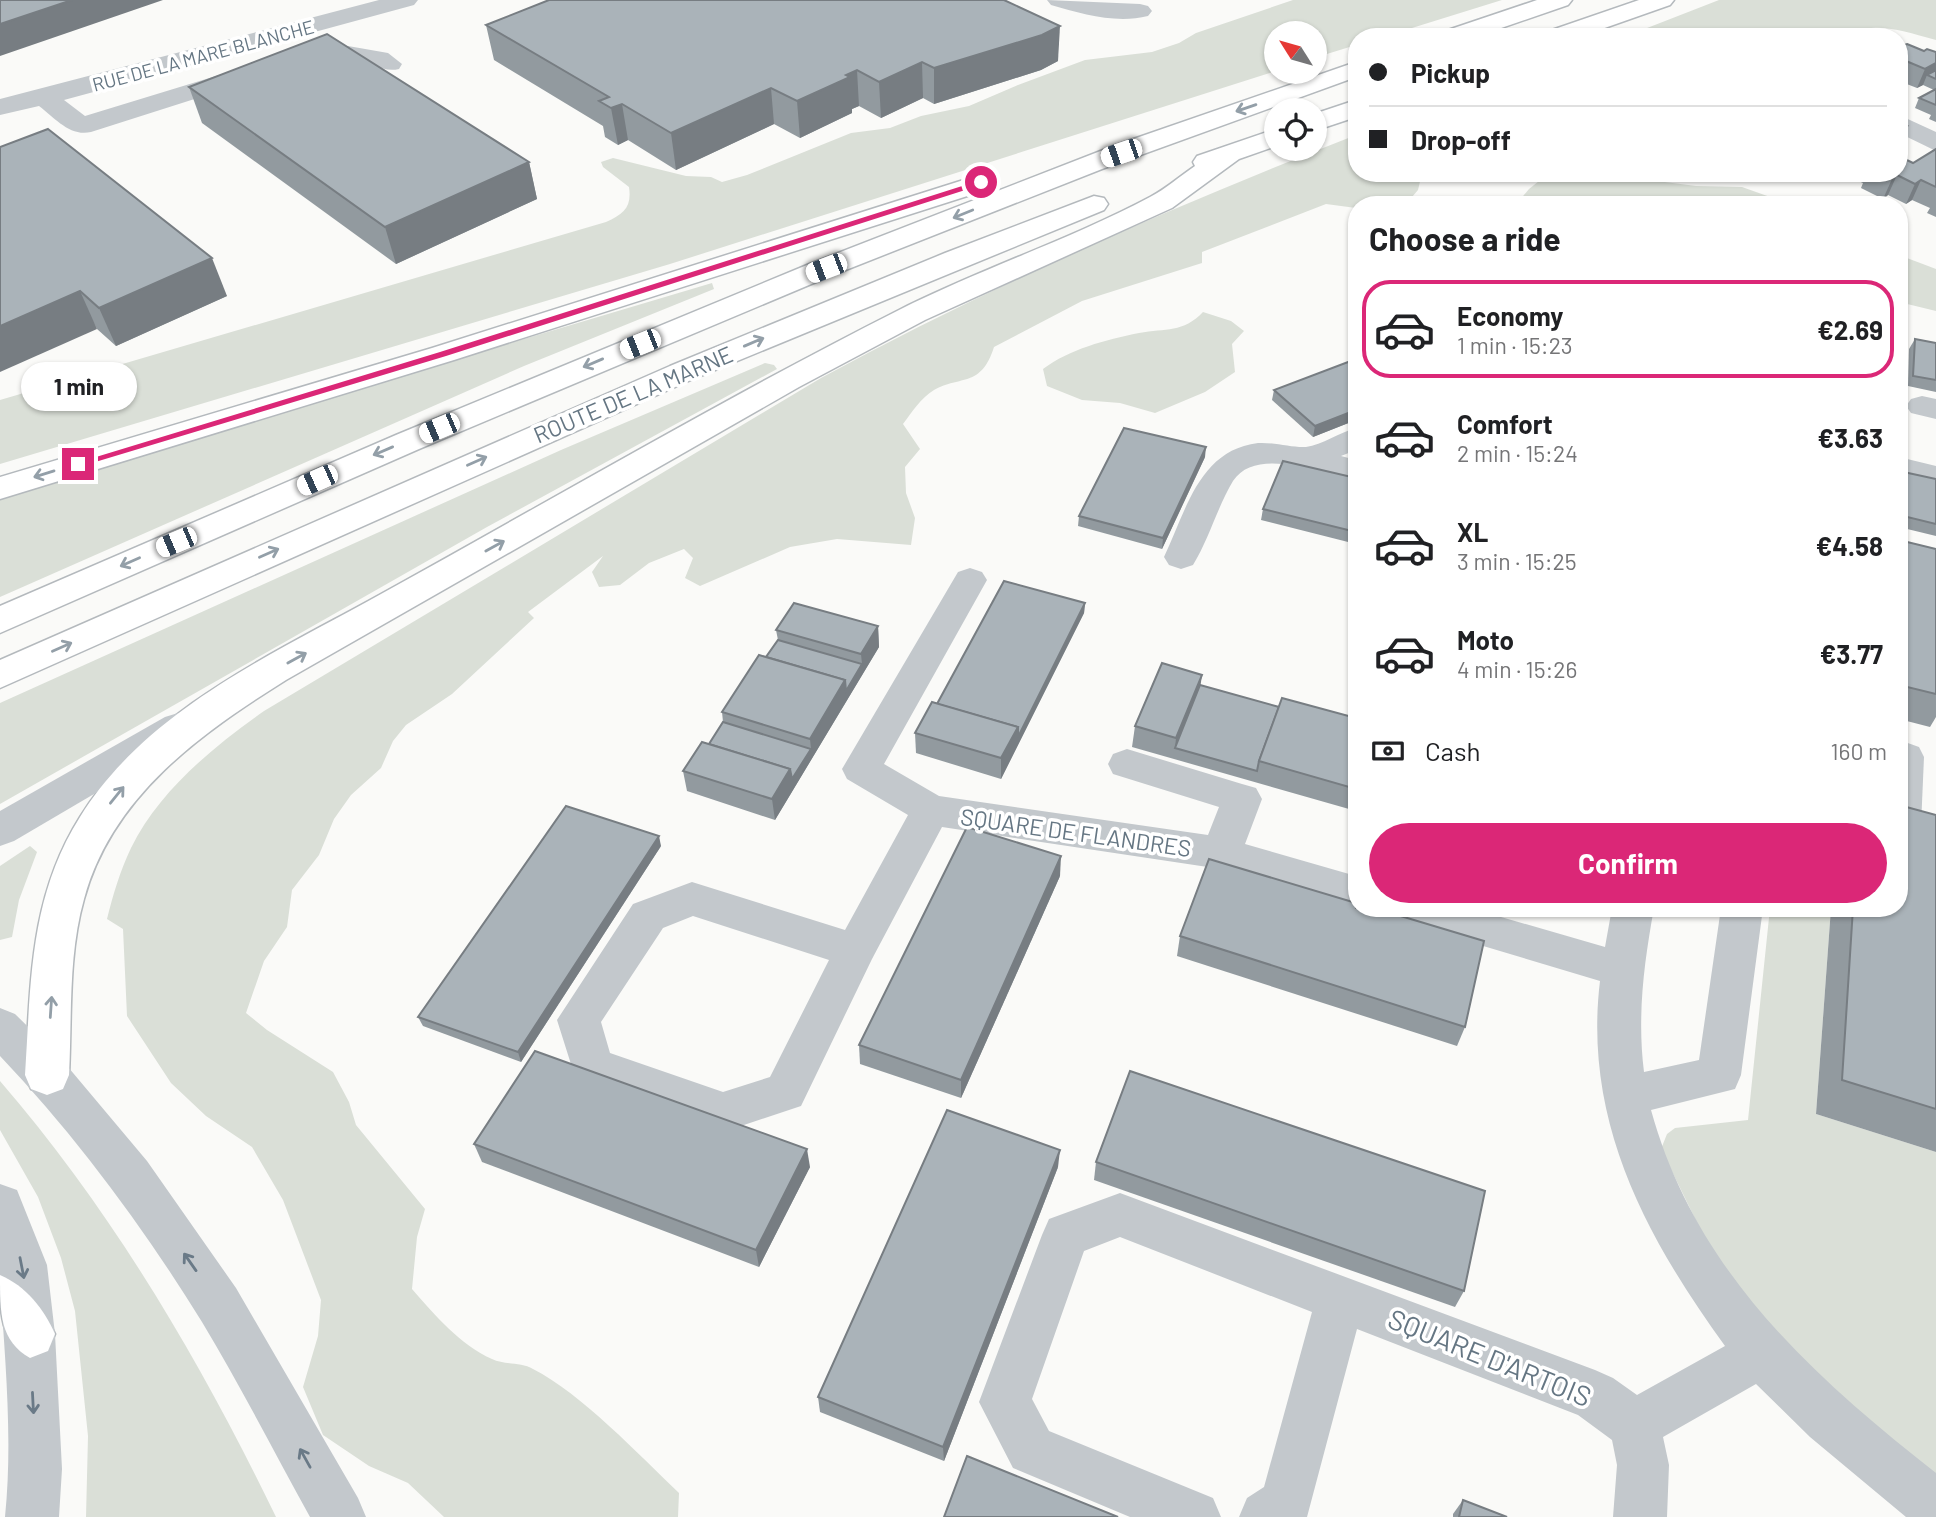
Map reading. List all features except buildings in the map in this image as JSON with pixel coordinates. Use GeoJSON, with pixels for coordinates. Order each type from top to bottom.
{"type":"FeatureCollection","features":[{"type":"Feature","properties":{"kind":"highway"},"geometry":{"type":"LineString","coordinates":[[1478,28],[1560,0]]}},
{"type":"Feature","properties":{"kind":"highway"},"geometry":{"type":"LineString","coordinates":[[1581,28],[1662,0]]}},
{"type":"Feature","properties":{"kind":"highway","name":"ROUTE DE LA MARNE"},"geometry":{"type":"LineString","coordinates":[[0,620],[593,363],[1095,162],[1348,72]]}},
{"type":"Feature","properties":{"kind":"highway"},"geometry":{"type":"LineString","coordinates":[[1327,118],[1348,111]]}},
{"type":"Feature","properties":{"kind":"highway","name":"ROUTE DE LA MARNE"},"geometry":{"type":"LineString","coordinates":[[0,675],[605,405],[1034,228],[1264,141]]}},
{"type":"Feature","properties":{"kind":"highway"},"geometry":{"type":"LineString","coordinates":[[47,1075],[55,944],[62,901],[75,861],[91,829],[121,789],[161,750],[234,694],[788,380],[914,314],[1162,202],[1229,154]]}},
{"type":"Feature","properties":{"kind":"highway"},"geometry":{"type":"LineString","coordinates":[[0,488],[443,354],[981,182],[1095,162]]}},
{"type":"Feature","properties":{"kind":"street","name":"RUE DE LA MARE BLANCHE"},"geometry":{"type":"LineString","coordinates":[[0,107],[406,0]]}},
{"type":"Feature","properties":{"kind":"street"},"geometry":{"type":"LineString","coordinates":[[1059,0],[1093,10],[1140,11]]}},
{"type":"Feature","properties":{"kind":"street"},"geometry":{"type":"LineString","coordinates":[[44,97],[82,126],[149,103],[275,68],[356,52],[376,55],[390,64]]}},
{"type":"Feature","properties":{"kind":"street"},"geometry":{"type":"LineString","coordinates":[[1908,129],[1936,143]]}},
{"type":"Feature","properties":{"kind":"street"},"geometry":{"type":"LineString","coordinates":[[1306,458],[1348,442]]}},
{"type":"Feature","properties":{"kind":"street"},"geometry":{"type":"LineString","coordinates":[[1181,557],[1225,470],[1245,457],[1264,452],[1306,458],[1348,469]]}},
{"type":"Feature","properties":{"kind":"street"},"geometry":{"type":"LineString","coordinates":[[1908,470],[1936,477]]}},
{"type":"Feature","properties":{"kind":"street","name":"SQUARE DE FLANDRES"},"geometry":{"type":"LineString","coordinates":[[970,580],[860,769],[931,810],[1221,853],[1348,890]]}},
{"type":"Feature","properties":{"kind":"street"},"geometry":{"type":"LineString","coordinates":[[0,830],[234,694]]}},
{"type":"Feature","properties":{"kind":"street"},"geometry":{"type":"LineString","coordinates":[[1908,794],[1913,759]]}},
{"type":"Feature","properties":{"kind":"street","name":"SQUARE DE FLANDRES"},"geometry":{"type":"LineString","coordinates":[[1127,764],[1242,799],[1221,853]]}},
{"type":"Feature","properties":{"kind":"street","name":"SQUARE DE FLANDRES"},"geometry":{"type":"LineString","coordinates":[[855,951],[692,899],[648,916],[579,1020],[592,1066],[723,1112],[785,1092],[855,951],[931,810]]}},
{"type":"Feature","properties":{"kind":"street"},"geometry":{"type":"LineString","coordinates":[[1442,917],[1622,970]]}},
{"type":"Feature","properties":{"kind":"street"},"geometry":{"type":"LineString","coordinates":[[1631,917],[1622,970],[1618,1041],[1625,1096],[1648,1177],[1691,1257],[1762,1353],[1812,1405],[1936,1507]]}},
{"type":"Feature","properties":{"kind":"street"},"geometry":{"type":"LineString","coordinates":[[1625,1096],[1719,1075],[1741,917]]}},
{"type":"Feature","properties":{"kind":"street"},"geometry":{"type":"LineString","coordinates":[[0,1027],[47,1075],[130,1176],[219,1305],[339,1517]]}},
{"type":"Feature","properties":{"kind":"street"},"geometry":{"type":"LineString","coordinates":[[0,1206],[23,1265],[15,1317],[36,1469],[32,1517]]}},
{"type":"Feature","properties":{"kind":"street","name":"SQUARE D'ARTOIS"},"geometry":{"type":"LineString","coordinates":[[1194,1517],[1031,1450],[1005,1402],[1066,1235],[1120,1215],[1595,1396],[1635,1425]]}},
{"type":"Feature","properties":{"kind":"street"},"geometry":{"type":"LineString","coordinates":[[1266,1517],[1286,1504],[1340,1298]]}},
{"type":"Feature","properties":{"kind":"street"},"geometry":{"type":"LineString","coordinates":[[1640,1517],[1643,1465],[1635,1425],[1762,1353]]}},
{"type":"Feature","properties":{"kind":"shaded area"},"geometry":{"type":"Polygon","coordinates":[[[1293,0],[1502,0],[1412,28],[1348,28],[1348,47],[1327,54],[1327,21],[1264,21],[1264,75],[670,264],[0,464],[0,400],[606,222],[625,209],[630,194],[629,187],[603,167],[601,162],[613,158],[686,176],[711,177],[722,182],[747,175],[851,133],[890,128],[921,116],[969,106],[1085,60],[1152,52],[1179,43],[1196,33],[1293,0]]]}},
{"type":"Feature","properties":{"kind":"shaded area"},"geometry":{"type":"Polygon","coordinates":[[[1719,0],[1936,0],[1936,40],[1908,33],[1908,28],[1647,28],[1719,0]]]}},
{"type":"Feature","properties":{"kind":"shaded area"},"geometry":{"type":"Polygon","coordinates":[[[1348,138],[1348,182],[1420,182],[1413,196],[1348,196],[1348,207],[1326,204],[1202,252],[1202,263],[1082,301],[994,347],[989,360],[976,375],[934,390],[917,405],[903,424],[920,449],[905,467],[906,493],[915,518],[911,545],[837,539],[790,547],[700,586],[685,578],[693,558],[684,549],[649,563],[620,585],[599,587],[592,572],[603,556],[528,612],[534,618],[452,694],[406,725],[393,741],[381,768],[351,795],[334,819],[319,855],[292,890],[287,927],[264,961],[246,1013],[267,1030],[333,1072],[349,1102],[356,1125],[425,1209],[417,1237],[412,1289],[469,1346],[497,1361],[533,1369],[571,1394],[679,1493],[678,1517],[444,1517],[408,1483],[369,1466],[323,1435],[303,1387],[318,1336],[321,1300],[283,1200],[252,1147],[206,1116],[171,1083],[127,1016],[123,929],[107,919],[131,848],[156,808],[172,789],[207,755],[264,711],[821,378],[952,310],[1085,248],[1292,161],[1327,161],[1327,147],[1348,138]]]}},
{"type":"Feature","properties":{"kind":"shaded area"},"geometry":{"type":"Polygon","coordinates":[[[1538,182],[1665,182],[1742,187],[1768,196],[1523,196],[1538,182]]]}},
{"type":"Feature","properties":{"kind":"shaded area"},"geometry":{"type":"Polygon","coordinates":[[[1908,258],[1936,269],[1936,311],[1908,304],[1908,258]]]}},
{"type":"Feature","properties":{"kind":"shaded area"},"geometry":{"type":"Polygon","coordinates":[[[712,283],[714,289],[524,366],[0,597],[0,495],[712,283]]]}},
{"type":"Feature","properties":{"kind":"shaded area"},"geometry":{"type":"Polygon","coordinates":[[[1203,312],[1231,321],[1244,331],[1232,344],[1235,372],[1205,392],[1155,413],[1120,403],[1082,400],[1047,386],[1043,369],[1065,356],[1113,339],[1181,327],[1203,312]]]}},
{"type":"Feature","properties":{"kind":"shaded area"},"geometry":{"type":"Polygon","coordinates":[[[765,363],[774,365],[777,369],[487,527],[0,804],[0,703],[561,450],[765,363]]]}},
{"type":"Feature","properties":{"kind":"shaded area"},"geometry":{"type":"Polygon","coordinates":[[[30,846],[37,852],[19,900],[12,937],[0,940],[0,866],[30,846]]]}},
{"type":"Feature","properties":{"kind":"shaded area"},"geometry":{"type":"Polygon","coordinates":[[[1769,917],[1830,917],[1816,1114],[1936,1152],[1936,1483],[1780,1341],[1708,1245],[1661,1149],[1667,1134],[1675,1128],[1748,1120],[1769,917]]]}},
{"type":"Feature","properties":{"kind":"shaded area"},"geometry":{"type":"Polygon","coordinates":[[[0,1081],[80,1183],[152,1290],[186,1345],[276,1517],[86,1517],[88,1436],[75,1311],[61,1258],[38,1197],[0,1130],[0,1081]]]}},
{"type":"Feature","properties":{"kind":"route"},"geometry":{"type":"LineString","coordinates":[[78,464],[443,354],[981,182]]}}]}
